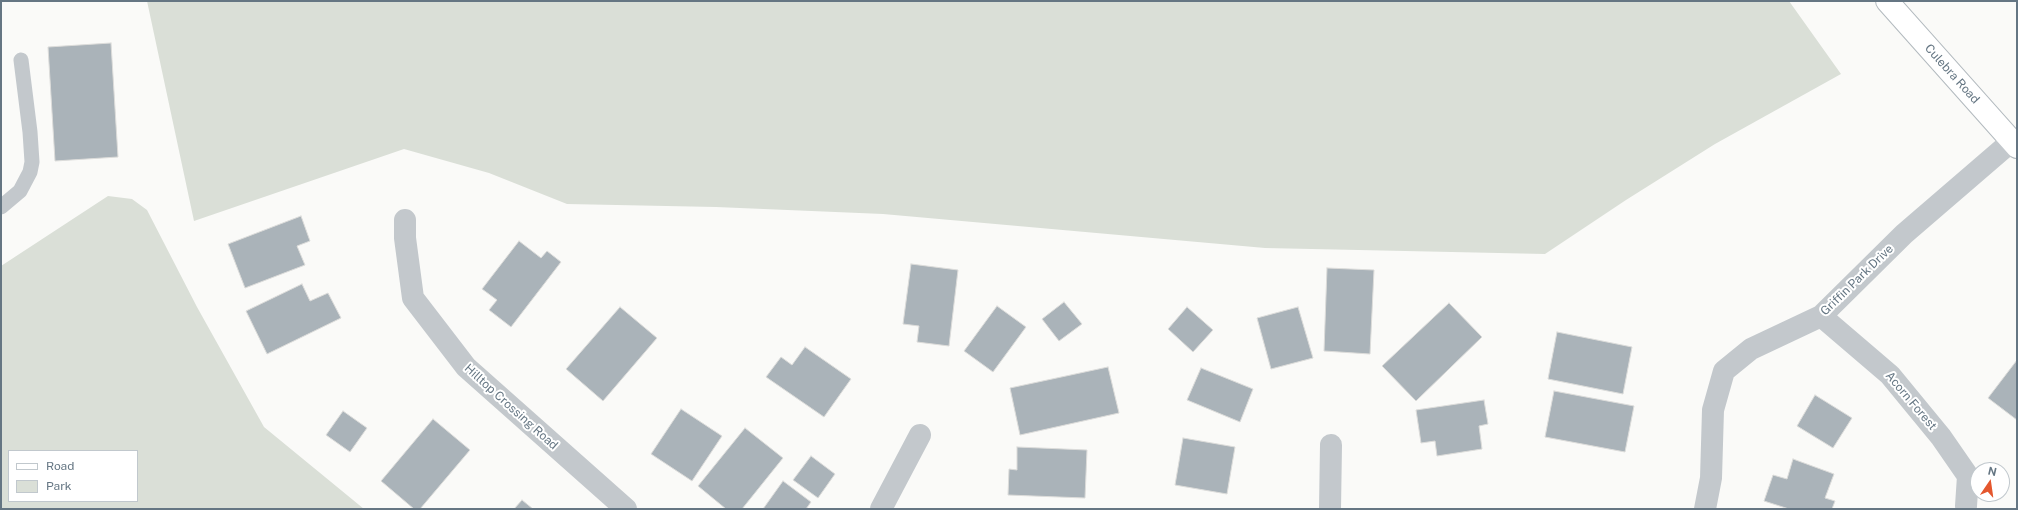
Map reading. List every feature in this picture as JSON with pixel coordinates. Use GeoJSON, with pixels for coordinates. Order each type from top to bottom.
{"type":"FeatureCollection","features":[{"type":"Feature","properties":{"kind":"main road","name":"Culebra Road"},"geometry":{"type":"LineString","coordinates":[[1887,1],[2014,144]]}},
{"type":"Feature","properties":{"kind":"street","name":"Griffin Park Drive"},"geometry":{"type":"LineString","coordinates":[[1705,509],[1711,478],[1713,410],[1724,370],[1751,349],[1821,316],[1904,234],[2014,144]]}},
{"type":"Feature","properties":{"kind":"street","name":"Hilltop Crossing Road"},"geometry":{"type":"LineString","coordinates":[[405,220],[405,238],[413,298],[466,368],[626,509]]}},
{"type":"Feature","properties":{"kind":"street","name":"Acorn Forest"},"geometry":{"type":"LineString","coordinates":[[1821,316],[1890,375],[1941,438],[1968,476],[1966,506]]}},
{"type":"Feature","properties":{"kind":"street"},"geometry":{"type":"LineString","coordinates":[[881,509],[920,435]]}},
{"type":"Feature","properties":{"kind":"street"},"geometry":{"type":"LineString","coordinates":[[1330,509],[1331,446]]}},
{"type":"Feature","properties":{"kind":"lane"},"geometry":{"type":"LineString","coordinates":[[1,207],[20,191],[30,172],[32,162],[30,132],[21,60]]}},
{"type":"Feature","properties":{"kind":"green space"},"geometry":{"type":"Polygon","coordinates":[[[147,1],[1789,1],[1841,74],[1715,144],[1626,200],[1545,254],[1265,248],[883,214],[716,207],[567,204],[489,173],[404,149],[194,221],[147,1]]]}},
{"type":"Feature","properties":{"kind":"green space"},"geometry":{"type":"Polygon","coordinates":[[[108,196],[132,199],[147,210],[197,307],[264,427],[364,509],[1,509],[1,266],[108,196]]]}},
{"type":"Feature","properties":{"kind":"building"},"geometry":{"type":"Polygon","coordinates":[[[111,43],[118,157],[55,161],[48,47],[111,43]]]}},
{"type":"Feature","properties":{"kind":"building"},"geometry":{"type":"Polygon","coordinates":[[[301,216],[310,241],[297,246],[305,265],[245,288],[228,244],[301,216]]]}},
{"type":"Feature","properties":{"kind":"building"},"geometry":{"type":"Polygon","coordinates":[[[519,241],[541,258],[547,251],[561,262],[511,327],[489,310],[497,300],[482,289],[519,241]]]}},
{"type":"Feature","properties":{"kind":"building"},"geometry":{"type":"Polygon","coordinates":[[[911,264],[958,270],[949,346],[917,342],[919,326],[903,324],[911,264]]]}},
{"type":"Feature","properties":{"kind":"building"},"geometry":{"type":"Polygon","coordinates":[[[1327,268],[1374,270],[1370,354],[1324,351],[1327,268]]]}},
{"type":"Feature","properties":{"kind":"building"},"geometry":{"type":"Polygon","coordinates":[[[302,284],[310,301],[328,293],[341,318],[267,354],[246,311],[302,284]]]}},
{"type":"Feature","properties":{"kind":"building"},"geometry":{"type":"Polygon","coordinates":[[[1064,302],[1082,324],[1059,341],[1042,319],[1064,302]]]}},
{"type":"Feature","properties":{"kind":"building"},"geometry":{"type":"Polygon","coordinates":[[[1449,303],[1482,337],[1416,401],[1382,366],[1449,303]]]}},
{"type":"Feature","properties":{"kind":"building"},"geometry":{"type":"Polygon","coordinates":[[[997,306],[1026,327],[993,372],[964,351],[997,306]]]}},
{"type":"Feature","properties":{"kind":"building"},"geometry":{"type":"Polygon","coordinates":[[[620,307],[657,338],[603,401],[566,369],[620,307]]]}},
{"type":"Feature","properties":{"kind":"building"},"geometry":{"type":"Polygon","coordinates":[[[1187,307],[1213,330],[1193,352],[1168,329],[1187,307]]]}},
{"type":"Feature","properties":{"kind":"building"},"geometry":{"type":"Polygon","coordinates":[[[1298,307],[1313,358],[1271,369],[1257,318],[1298,307]]]}},
{"type":"Feature","properties":{"kind":"building"},"geometry":{"type":"Polygon","coordinates":[[[1557,332],[1632,347],[1623,394],[1548,379],[1557,332]]]}},
{"type":"Feature","properties":{"kind":"building"},"geometry":{"type":"Polygon","coordinates":[[[805,347],[851,379],[824,417],[766,377],[781,357],[792,365],[805,347]]]}},
{"type":"Feature","properties":{"kind":"building"},"geometry":{"type":"Polygon","coordinates":[[[2017,360],[2017,420],[1988,398],[2017,360]]]}},
{"type":"Feature","properties":{"kind":"building"},"geometry":{"type":"Polygon","coordinates":[[[1108,367],[1119,413],[1020,435],[1010,388],[1108,367]]]}},
{"type":"Feature","properties":{"kind":"building"},"geometry":{"type":"Polygon","coordinates":[[[1201,368],[1253,389],[1240,422],[1187,400],[1201,368]]]}},
{"type":"Feature","properties":{"kind":"building"},"geometry":{"type":"Polygon","coordinates":[[[1554,391],[1634,406],[1625,452],[1545,437],[1554,391]]]}},
{"type":"Feature","properties":{"kind":"building"},"geometry":{"type":"Polygon","coordinates":[[[1815,395],[1852,418],[1833,448],[1797,426],[1815,395]]]}},
{"type":"Feature","properties":{"kind":"building"},"geometry":{"type":"Polygon","coordinates":[[[1484,400],[1488,424],[1479,426],[1482,449],[1437,456],[1435,441],[1421,443],[1416,410],[1484,400]]]}},
{"type":"Feature","properties":{"kind":"building"},"geometry":{"type":"Polygon","coordinates":[[[681,409],[722,436],[692,481],[651,454],[681,409]]]}},
{"type":"Feature","properties":{"kind":"building"},"geometry":{"type":"Polygon","coordinates":[[[343,411],[367,428],[350,452],[326,435],[343,411]]]}},
{"type":"Feature","properties":{"kind":"building"},"geometry":{"type":"Polygon","coordinates":[[[433,419],[470,450],[420,509],[414,509],[381,481],[433,419]]]}},
{"type":"Feature","properties":{"kind":"building"},"geometry":{"type":"Polygon","coordinates":[[[745,428],[783,458],[742,509],[726,509],[698,486],[745,428]]]}},
{"type":"Feature","properties":{"kind":"building"},"geometry":{"type":"Polygon","coordinates":[[[1183,438],[1235,447],[1227,494],[1175,485],[1183,438]]]}},
{"type":"Feature","properties":{"kind":"building"},"geometry":{"type":"Polygon","coordinates":[[[1017,447],[1087,450],[1085,498],[1008,495],[1009,469],[1017,470],[1017,447]]]}},
{"type":"Feature","properties":{"kind":"building"},"geometry":{"type":"Polygon","coordinates":[[[811,456],[835,474],[818,498],[793,480],[811,456]]]}},
{"type":"Feature","properties":{"kind":"building"},"geometry":{"type":"Polygon","coordinates":[[[1793,459],[1834,474],[1825,498],[1835,501],[1832,509],[1789,509],[1764,501],[1773,475],[1787,479],[1793,459]]]}},
{"type":"Feature","properties":{"kind":"building"},"geometry":{"type":"Polygon","coordinates":[[[783,481],[811,502],[806,509],[763,509],[783,481]]]}},
{"type":"Feature","properties":{"kind":"building"},"geometry":{"type":"Polygon","coordinates":[[[522,500],[533,509],[514,509],[522,500]]]}}]}
